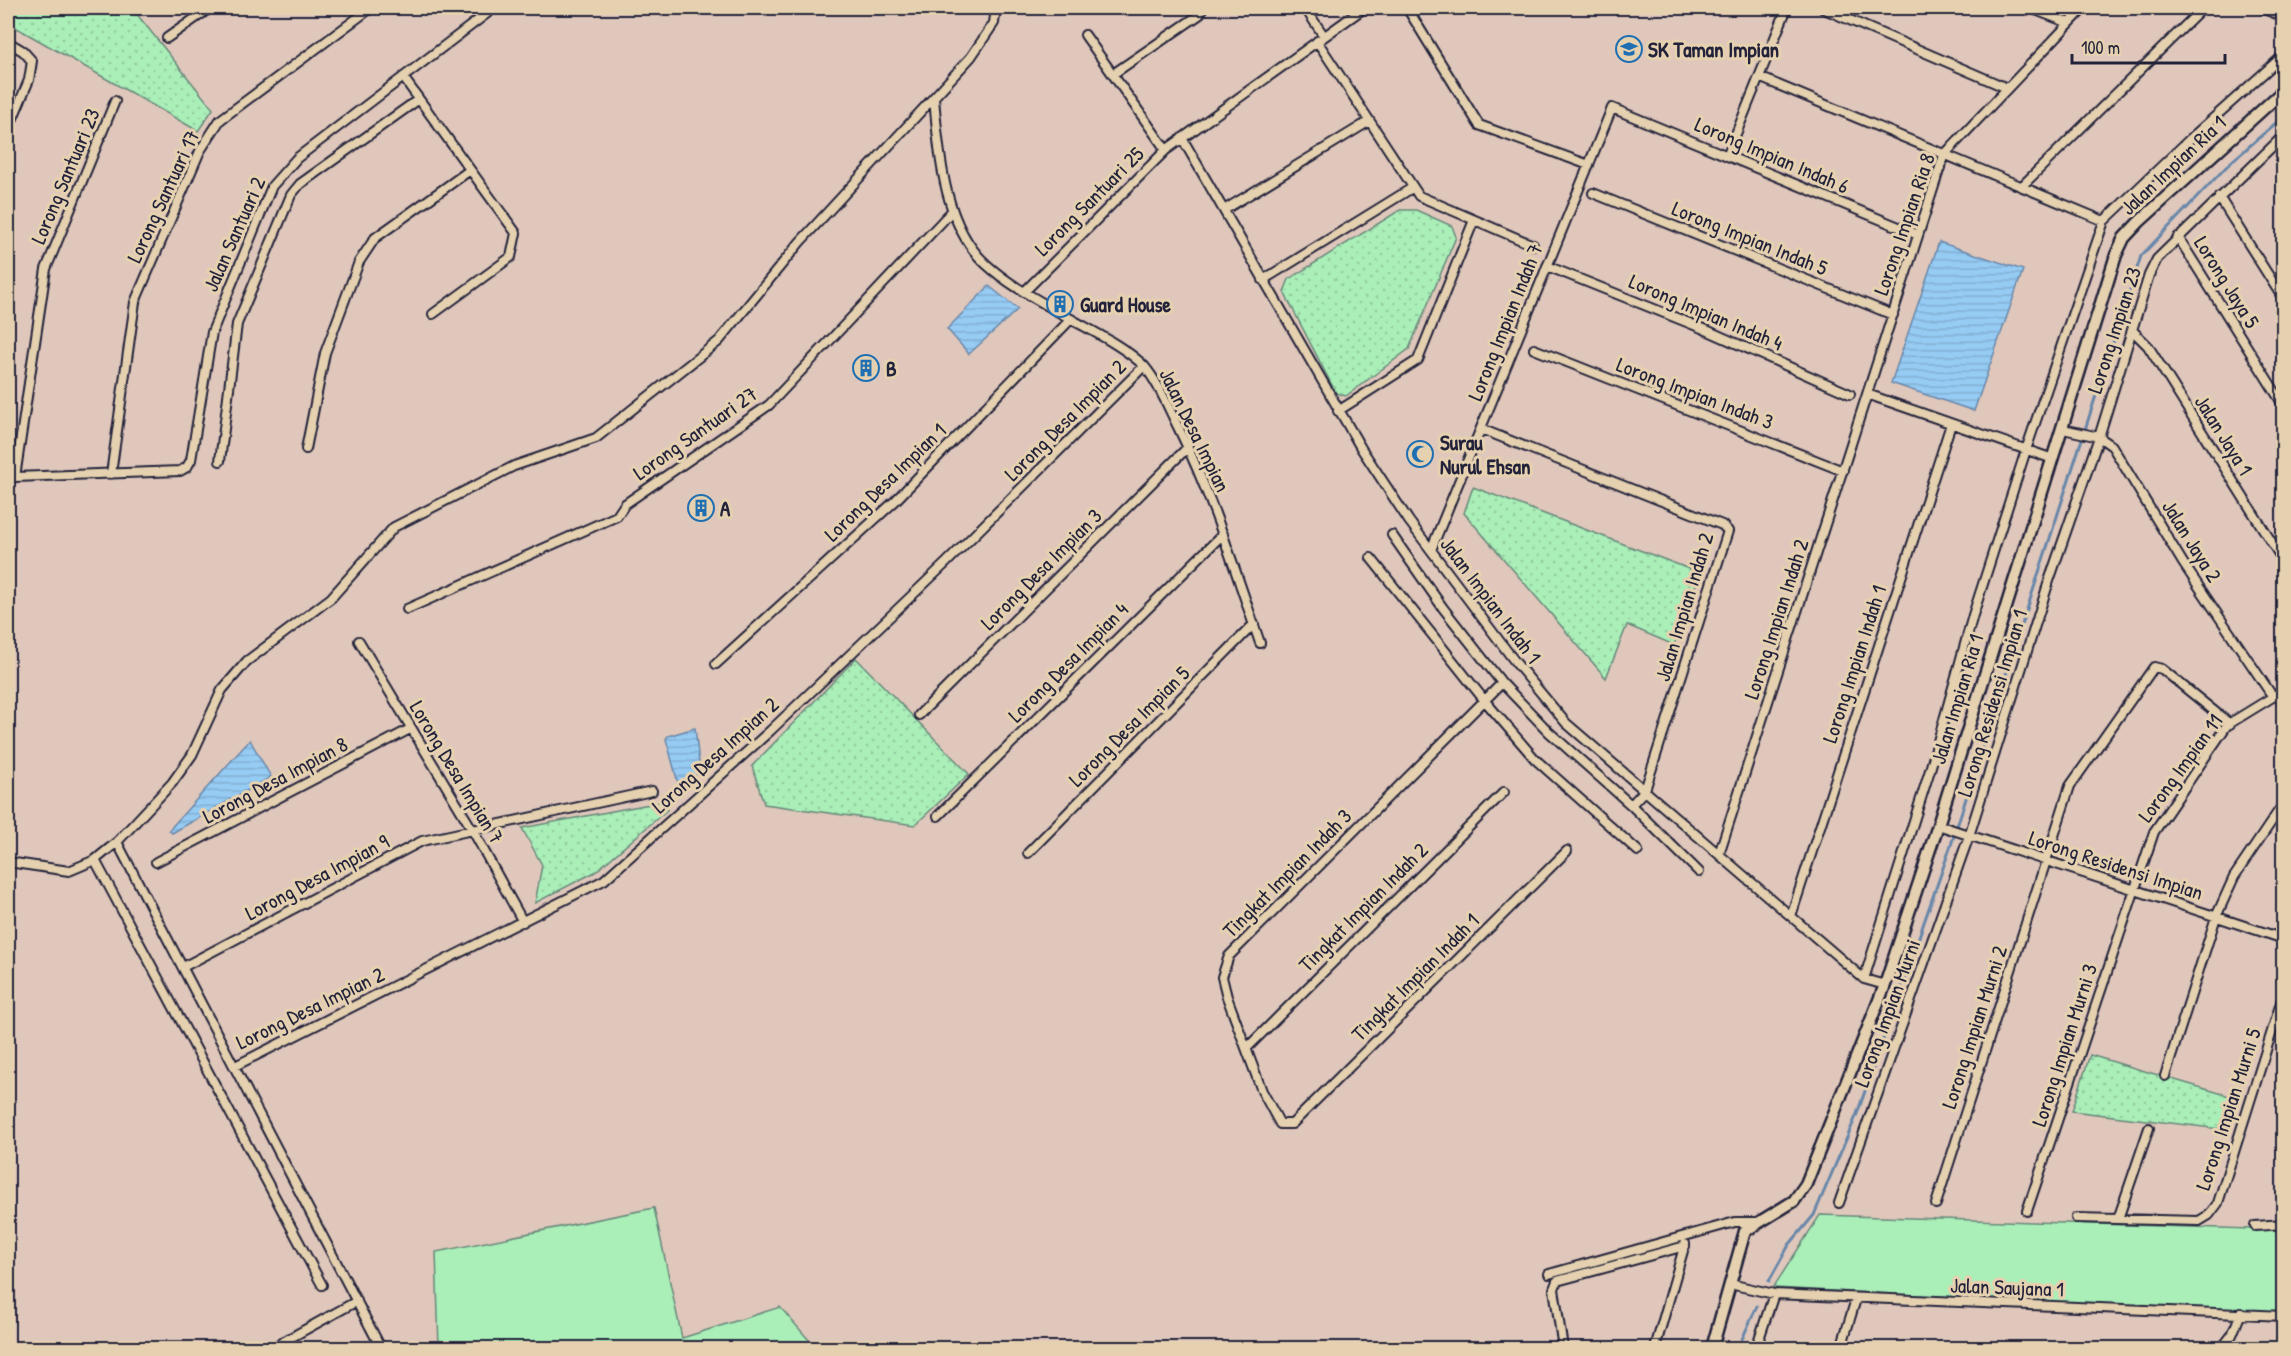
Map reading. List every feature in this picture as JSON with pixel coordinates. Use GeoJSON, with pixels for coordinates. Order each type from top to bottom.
{"type":"FeatureCollection","features":[{"type":"Feature","properties":{"kind":"street"},"geometry":{"type":"LineString","coordinates":[[167,38],[210,8]]}},
{"type":"Feature","properties":{"kind":"street","name":"Lorong Santuari 17"},"geometry":{"type":"LineString","coordinates":[[111,474],[135,303],[200,151],[220,120],[371,8]]}},
{"type":"Feature","properties":{"kind":"street","name":"Jalan Santuari 2"},"geometry":{"type":"LineString","coordinates":[[111,474],[180,471],[187,467],[191,460],[212,332],[272,186],[297,158],[494,8]]}},
{"type":"Feature","properties":{"kind":"street"},"geometry":{"type":"LineString","coordinates":[[8,862],[69,871],[95,860],[117,842],[172,783],[192,755],[222,690],[247,661],[331,598],[394,527],[514,466],[596,438],[718,341],[800,242],[970,57],[994,23],[996,8]]}},
{"type":"Feature","properties":{"kind":"street"},"geometry":{"type":"LineString","coordinates":[[1113,74],[1199,15],[1203,8]]}},
{"type":"Feature","properties":{"kind":"street"},"geometry":{"type":"LineString","coordinates":[[1305,8],[1320,39],[1368,122],[1419,196],[1533,245]]}},
{"type":"Feature","properties":{"kind":"street","name":"Lorong Santuari 25"},"geometry":{"type":"LineString","coordinates":[[1024,292],[1166,150],[1364,8]]}},
{"type":"Feature","properties":{"kind":"street"},"geometry":{"type":"LineString","coordinates":[[1407,8],[1479,124],[1589,165]]}},
{"type":"Feature","properties":{"kind":"street"},"geometry":{"type":"LineString","coordinates":[[1728,156],[1786,8]]}},
{"type":"Feature","properties":{"kind":"street"},"geometry":{"type":"LineString","coordinates":[[1822,8],[2007,88]]}},
{"type":"Feature","properties":{"kind":"street"},"geometry":{"type":"LineString","coordinates":[[2030,8],[2069,23]]}},
{"type":"Feature","properties":{"kind":"street","name":"Lorong Impian Ria 8"},"geometry":{"type":"LineString","coordinates":[[1867,394],[1944,155],[2084,8]]}},
{"type":"Feature","properties":{"kind":"street"},"geometry":{"type":"LineString","coordinates":[[2022,186],[2203,8]]}},
{"type":"Feature","properties":{"kind":"street"},"geometry":{"type":"LineString","coordinates":[[2261,8],[2283,17]]}},
{"type":"Feature","properties":{"kind":"street"},"geometry":{"type":"LineString","coordinates":[[1086,34],[1166,150]]}},
{"type":"Feature","properties":{"kind":"street"},"geometry":{"type":"LineString","coordinates":[[8,42],[23,51],[32,61],[29,80],[8,130]]}},
{"type":"Feature","properties":{"kind":"street","name":"Jalan Impian Ria 1"},"geometry":{"type":"LineString","coordinates":[[1864,979],[1930,770],[1973,615],[2104,221],[2283,55]]}},
{"type":"Feature","properties":{"kind":"street"},"geometry":{"type":"LineString","coordinates":[[403,77],[516,233],[511,257],[433,314]]}},
{"type":"Feature","properties":{"kind":"street"},"geometry":{"type":"LineString","coordinates":[[1759,77],[2104,221]]}},
{"type":"Feature","properties":{"kind":"street","name":"Jalan Impian Ria 1"},"geometry":{"type":"LineString","coordinates":[[1712,1348],[1745,1231],[1794,1201],[1806,1184],[1885,986],[1944,827],[2116,255],[2124,238],[2139,222],[2283,90]]}},
{"type":"Feature","properties":{"kind":"street","name":"Jalan Desa Impian"},"geometry":{"type":"LineString","coordinates":[[934,98],[939,148],[952,211],[984,262],[1024,292],[1105,337],[1144,366],[1159,389],[1188,447],[1223,534],[1260,643]]}},
{"type":"Feature","properties":{"kind":"street"},"geometry":{"type":"LineString","coordinates":[[220,461],[237,324],[291,195],[300,184],[419,99]]}},
{"type":"Feature","properties":{"kind":"street","name":"Lorong Santuari 23"},"geometry":{"type":"LineString","coordinates":[[11,479],[45,269],[115,101]]}},
{"type":"Feature","properties":{"kind":"street","name":"Lorong Impian Indah 7"},"geometry":{"type":"LineString","coordinates":[[1431,550],[1612,108]]}},
{"type":"Feature","properties":{"kind":"street","name":"Lorong Impian Indah 6"},"geometry":{"type":"LineString","coordinates":[[1612,108],[1918,235]]}},
{"type":"Feature","properties":{"kind":"street"},"geometry":{"type":"LineString","coordinates":[[1224,210],[1368,122]]}},
{"type":"Feature","properties":{"kind":"street","name":"Lorong Impian 23"},"geometry":{"type":"LineString","coordinates":[[2049,581],[2098,437],[2149,275],[2157,259],[2283,135]]}},
{"type":"Feature","properties":{"kind":"street","name":"Jalan Impian Indah 1"},"geometry":{"type":"LineString","coordinates":[[1182,138],[1338,411],[1408,521],[1516,663],[1566,723],[1864,979],[1885,986]]}},
{"type":"Feature","properties":{"kind":"street"},"geometry":{"type":"LineString","coordinates":[[306,449],[325,353],[359,262],[375,238],[470,170]]}},
{"type":"Feature","properties":{"kind":"street"},"geometry":{"type":"LineString","coordinates":[[1263,280],[1412,188]]}},
{"type":"Feature","properties":{"kind":"street","name":"Lorong Impian Indah 5"},"geometry":{"type":"LineString","coordinates":[[1593,193],[1893,315]]}},
{"type":"Feature","properties":{"kind":"street"},"geometry":{"type":"LineString","coordinates":[[2219,197],[2283,300]]}},
{"type":"Feature","properties":{"kind":"street","name":"Lorong Santuari 27"},"geometry":{"type":"LineString","coordinates":[[407,609],[617,516],[625,504],[769,405],[952,211]]}},
{"type":"Feature","properties":{"kind":"street"},"geometry":{"type":"LineString","coordinates":[[1338,411],[1418,360],[1474,220]]}},
{"type":"Feature","properties":{"kind":"street","name":"Lorong Jaya 5"},"geometry":{"type":"LineString","coordinates":[[2178,237],[2283,406]]}},
{"type":"Feature","properties":{"kind":"street","name":"Lorong Impian Indah 4"},"geometry":{"type":"LineString","coordinates":[[1547,266],[1704,329],[1850,394]]}},
{"type":"Feature","properties":{"kind":"street","name":"Lorong Desa Impian 1"},"geometry":{"type":"LineString","coordinates":[[716,664],[895,501],[1071,319]]}},
{"type":"Feature","properties":{"kind":"street","name":"Jalan Jaya 1"},"geometry":{"type":"LineString","coordinates":[[2132,330],[2148,346],[2283,562]]}},
{"type":"Feature","properties":{"kind":"street","name":"Lorong Impian Indah 3"},"geometry":{"type":"LineString","coordinates":[[1534,349],[1843,471]]}},
{"type":"Feature","properties":{"kind":"street","name":"Lorong Desa Impian 2"},"geometry":{"type":"LineString","coordinates":[[235,1066],[604,880],[770,730],[946,563],[1144,366]]}},
{"type":"Feature","properties":{"kind":"street"},"geometry":{"type":"LineString","coordinates":[[1867,394],[2053,459]]}},
{"type":"Feature","properties":{"kind":"street","name":"Lorong Impian Indah 2"},"geometry":{"type":"LineString","coordinates":[[1719,854],[1867,394]]}},
{"type":"Feature","properties":{"kind":"street","name":"Lorong Impian Indah 1"},"geometry":{"type":"LineString","coordinates":[[1791,916],[1951,424]]}},
{"type":"Feature","properties":{"kind":"street","name":"Jalan Impian Indah 2"},"geometry":{"type":"LineString","coordinates":[[1481,429],[1722,525],[1728,531],[1645,790],[1631,805]]}},
{"type":"Feature","properties":{"kind":"street"},"geometry":{"type":"LineString","coordinates":[[2063,429],[2098,437]]}},
{"type":"Feature","properties":{"kind":"street","name":"Jalan Jaya 2"},"geometry":{"type":"LineString","coordinates":[[2098,437],[2112,446],[2183,563],[2273,697]]}},
{"type":"Feature","properties":{"kind":"street","name":"Lorong Desa Impian 3"},"geometry":{"type":"LineString","coordinates":[[919,715],[1188,447]]}},
{"type":"Feature","properties":{"kind":"street"},"geometry":{"type":"LineString","coordinates":[[11,479],[111,474]]}},
{"type":"Feature","properties":{"kind":"street","name":"Lorong Desa Impian 4"},"geometry":{"type":"LineString","coordinates":[[938,816],[1223,534]]}},
{"type":"Feature","properties":{"kind":"street","name":"Jalan Impian Indah 1"},"geometry":{"type":"LineString","coordinates":[[1392,535],[1443,608],[1502,683],[1549,732],[1631,805],[1699,872]]}},
{"type":"Feature","properties":{"kind":"street"},"geometry":{"type":"LineString","coordinates":[[1371,558],[1485,701],[1535,759],[1638,851]]}},
{"type":"Feature","properties":{"kind":"street","name":"Lorong Residensi Impian 1"},"geometry":{"type":"LineString","coordinates":[[1966,834],[2049,581]]}},
{"type":"Feature","properties":{"kind":"street","name":"Lorong Desa Impian 5"},"geometry":{"type":"LineString","coordinates":[[1028,853],[1254,624]]}},
{"type":"Feature","properties":{"kind":"street","name":"Lorong Desa Impian 7"},"geometry":{"type":"LineString","coordinates":[[359,641],[472,829],[523,922]]}},
{"type":"Feature","properties":{"kind":"street","name":"Lorong Impian Murni 2"},"geometry":{"type":"LineString","coordinates":[[1936,1204],[2070,786],[2154,667],[2162,669],[2230,724]]}},
{"type":"Feature","properties":{"kind":"street","name":"Tingkat Impian Indah 3"},"geometry":{"type":"LineString","coordinates":[[1286,1125],[1280,1124],[1262,1091],[1221,977],[1229,956],[1502,683]]}},
{"type":"Feature","properties":{"kind":"street","name":"Lorong Impian 11"},"geometry":{"type":"LineString","coordinates":[[2134,889],[2154,832],[2230,724],[2283,690]]}},
{"type":"Feature","properties":{"kind":"street","name":"Lorong Desa Impian 8"},"geometry":{"type":"LineString","coordinates":[[156,862],[410,729]]}},
{"type":"Feature","properties":{"kind":"street","name":"Lorong Desa Impian 9"},"geometry":{"type":"LineString","coordinates":[[183,968],[422,841],[652,790]]}},
{"type":"Feature","properties":{"kind":"street","name":"Tingkat Impian Indah 2"},"geometry":{"type":"LineString","coordinates":[[1247,1048],[1504,792]]}},
{"type":"Feature","properties":{"kind":"street"},"geometry":{"type":"LineString","coordinates":[[2165,1076],[2216,917],[2234,877],[2283,803]]}},
{"type":"Feature","properties":{"kind":"street","name":"Lorong Residensi Impian"},"geometry":{"type":"LineString","coordinates":[[1944,827],[2283,939]]}},
{"type":"Feature","properties":{"kind":"street","name":"Lorong Impian Murni"},"geometry":{"type":"LineString","coordinates":[[1839,1203],[1966,834]]}},
{"type":"Feature","properties":{"kind":"street","name":"Lorong Desa Impian 2"},"geometry":{"type":"LineString","coordinates":[[117,842],[381,1348]]}},
{"type":"Feature","properties":{"kind":"street","name":"Tingkat Impian Indah 1"},"geometry":{"type":"LineString","coordinates":[[1286,1125],[1292,1124],[1567,851]]}},
{"type":"Feature","properties":{"kind":"street"},"geometry":{"type":"LineString","coordinates":[[95,860],[322,1285]]}},
{"type":"Feature","properties":{"kind":"street","name":"Lorong Impian Murni 3"},"geometry":{"type":"LineString","coordinates":[[2027,1211],[2134,889]]}},
{"type":"Feature","properties":{"kind":"street","name":"Lorong Impian Murni 5"},"geometry":{"type":"LineString","coordinates":[[2076,1218],[2199,1221],[2209,1215],[2218,1203],[2283,993]]}},
{"type":"Feature","properties":{"kind":"street"},"geometry":{"type":"LineString","coordinates":[[2118,1219],[2149,1128]]}},
{"type":"Feature","properties":{"kind":"street"},"geometry":{"type":"LineString","coordinates":[[1549,1274],[1735,1222],[1759,1222]]}},
{"type":"Feature","properties":{"kind":"street"},"geometry":{"type":"LineString","coordinates":[[2255,1226],[2283,1224]]}},
{"type":"Feature","properties":{"kind":"street"},"geometry":{"type":"LineString","coordinates":[[1655,1348],[1685,1246],[1685,1236]]}},
{"type":"Feature","properties":{"kind":"street"},"geometry":{"type":"LineString","coordinates":[[1563,1348],[1554,1289],[1557,1281],[1685,1246]]}},
{"type":"Feature","properties":{"kind":"street","name":"Jalan Saujana 1"},"geometry":{"type":"LineString","coordinates":[[1730,1284],[1774,1294],[1856,1299],[2283,1316]]}},
{"type":"Feature","properties":{"kind":"street"},"geometry":{"type":"LineString","coordinates":[[1756,1348],[1774,1294]]}},
{"type":"Feature","properties":{"kind":"street"},"geometry":{"type":"LineString","coordinates":[[1841,1348],[1856,1299]]}},
{"type":"Feature","properties":{"kind":"street"},"geometry":{"type":"LineString","coordinates":[[272,1348],[357,1301]]}},
{"type":"Feature","properties":{"kind":"street"},"geometry":{"type":"LineString","coordinates":[[2222,1348],[2232,1335],[2241,1313]]}},
{"type":"Feature","properties":{"kind":"green space"},"geometry":{"type":"Polygon","coordinates":[[[8,8],[132,8],[213,109],[198,131],[8,23],[8,8]]]}},
{"type":"Feature","properties":{"kind":"green space"},"geometry":{"type":"Polygon","coordinates":[[[1400,210],[1416,210],[1452,226],[1456,237],[1409,349],[1346,396],[1336,393],[1284,292],[1289,279],[1400,210]]]}},
{"type":"Feature","properties":{"kind":"green space"},"geometry":{"type":"Polygon","coordinates":[[[1473,487],[1700,573],[1674,645],[1627,625],[1606,678],[1464,513],[1473,487]]]}},
{"type":"Feature","properties":{"kind":"green space"},"geometry":{"type":"Polygon","coordinates":[[[856,658],[969,774],[915,825],[764,804],[752,766],[856,658]]]}},
{"type":"Feature","properties":{"kind":"green space"},"geometry":{"type":"Polygon","coordinates":[[[666,801],[667,810],[595,872],[535,903],[542,865],[522,828],[666,801]]]}},
{"type":"Feature","properties":{"kind":"green space"},"geometry":{"type":"Polygon","coordinates":[[[2090,1055],[2233,1097],[2220,1129],[2072,1111],[2090,1055]]]}},
{"type":"Feature","properties":{"kind":"green space"},"geometry":{"type":"Polygon","coordinates":[[[654,1208],[682,1338],[780,1307],[816,1348],[439,1348],[436,1252],[654,1208]]]}},
{"type":"Feature","properties":{"kind":"green space"},"geometry":{"type":"Polygon","coordinates":[[[1820,1215],[2283,1230],[2283,1313],[1773,1288],[1820,1215]]]}},
{"type":"Feature","properties":{"kind":"water"},"geometry":{"type":"Polygon","coordinates":[[[1939,242],[2023,270],[1974,411],[1891,383],[1939,242]]]}},
{"type":"Feature","properties":{"kind":"water"},"geometry":{"type":"Polygon","coordinates":[[[989,286],[1018,309],[969,354],[947,329],[989,286]]]}},
{"type":"Feature","properties":{"kind":"water"},"geometry":{"type":"Polygon","coordinates":[[[695,728],[700,771],[680,790],[666,739],[668,736],[695,728]]]}},
{"type":"Feature","properties":{"kind":"water"},"geometry":{"type":"Polygon","coordinates":[[[250,740],[271,777],[172,833],[169,830],[250,740]]]}},
{"type":"Feature","properties":{"kind":"waterway"},"geometry":{"type":"LineString","coordinates":[[1769,1281],[1789,1245],[1814,1215],[1857,1114],[1950,848],[2141,256],[2229,164],[2284,116]]}},
{"type":"Feature","properties":{"kind":"waterway"},"geometry":{"type":"LineString","coordinates":[[1738,1348],[1757,1306]]}},
{"type":"Feature","properties":{"kind":"place","name":"SK Taman Impian"},"geometry":{"type":"Point","coordinates":[1629,49]}},
{"type":"Feature","properties":{"kind":"place","name":"Guard House"},"geometry":{"type":"Point","coordinates":[1060,304]}},
{"type":"Feature","properties":{"kind":"place","name":"B"},"geometry":{"type":"Point","coordinates":[866,368]}},
{"type":"Feature","properties":{"kind":"place","name":"Surau Nurul Ehsan"},"geometry":{"type":"Point","coordinates":[1420,454]}},
{"type":"Feature","properties":{"kind":"place","name":"A"},"geometry":{"type":"Point","coordinates":[701,508]}}]}
